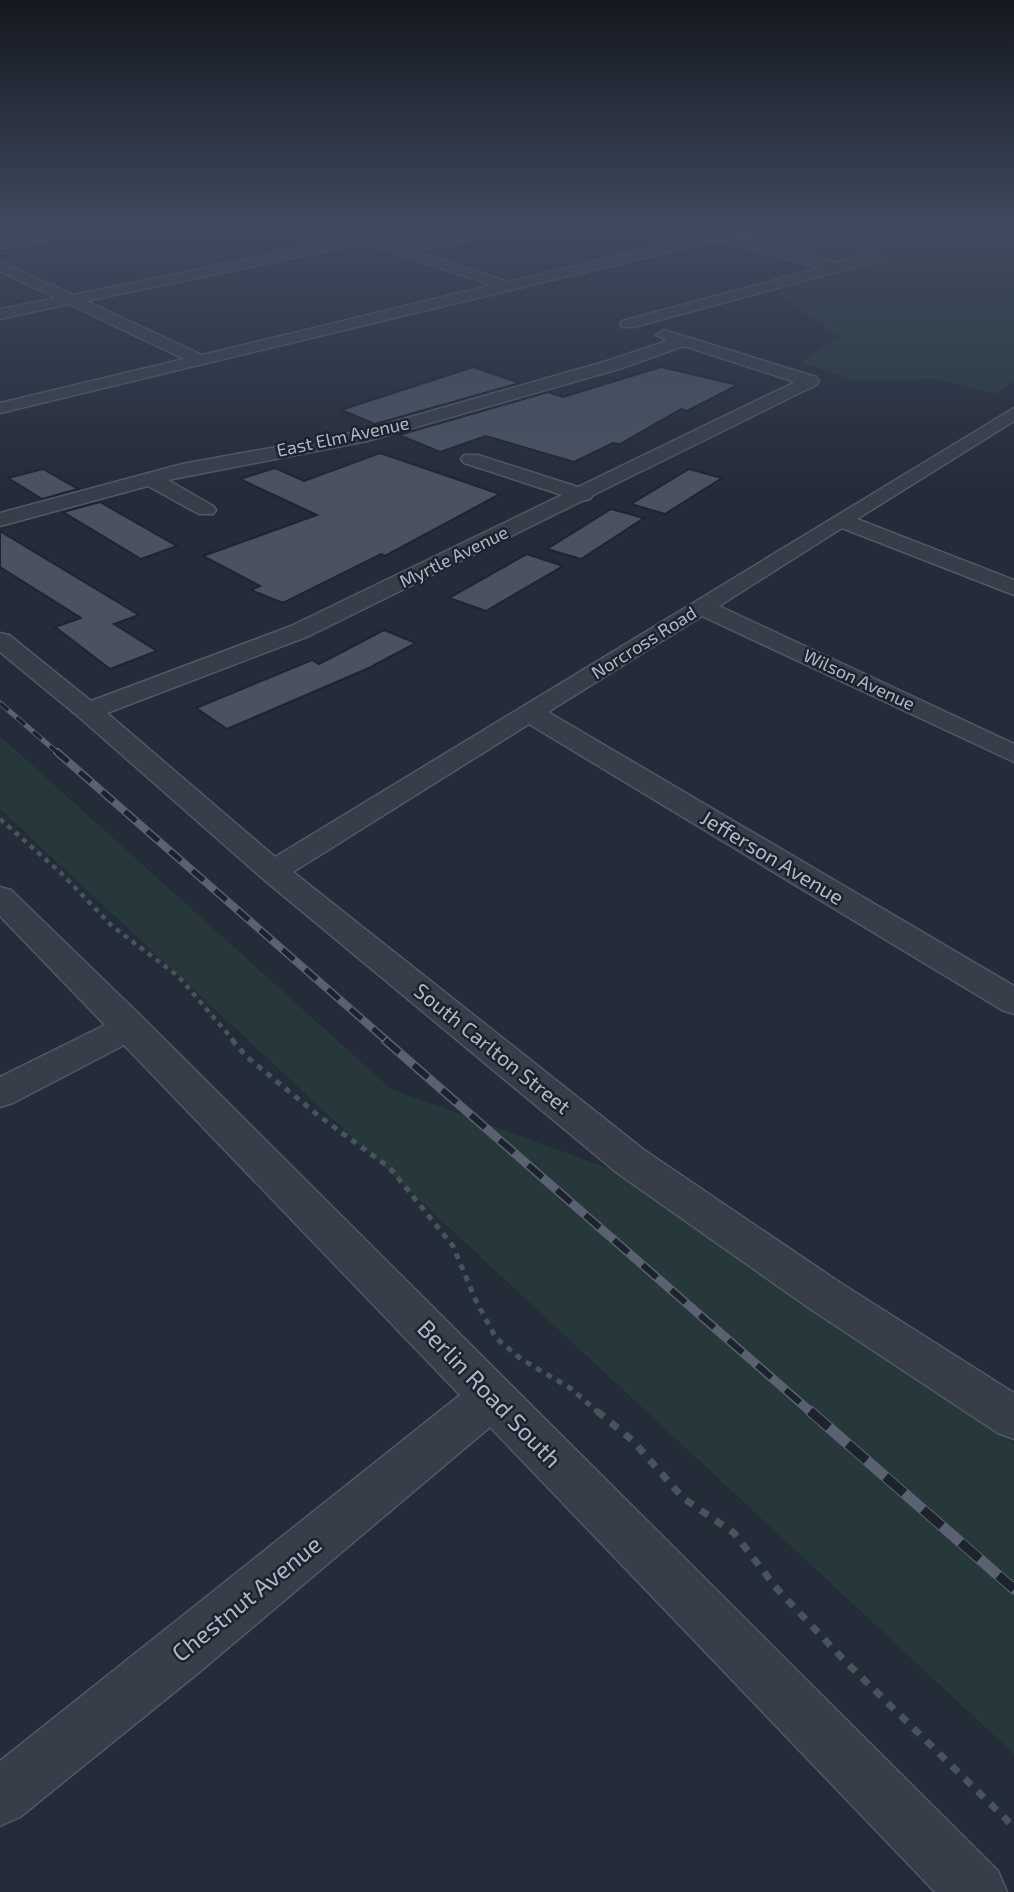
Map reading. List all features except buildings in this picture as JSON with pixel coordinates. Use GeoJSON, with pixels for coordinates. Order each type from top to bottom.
{"type":"FeatureCollection","features":[{"type":"Feature","properties":{"kind":"street"},"geometry":{"type":"LineString","coordinates":[[105,315],[200,360]]}},
{"type":"Feature","properties":{"kind":"street"},"geometry":{"type":"LineString","coordinates":[[0,408],[386,315]]}},
{"type":"Feature","properties":{"kind":"street"},"geometry":{"type":"LineString","coordinates":[[660,315],[628,324],[684,341]]}},
{"type":"Feature","properties":{"kind":"street","name":"Myrtle Avenue"},"geometry":{"type":"LineString","coordinates":[[88,711],[300,632],[810,381],[684,341]]}},
{"type":"Feature","properties":{"kind":"street","name":"East Elm Avenue"},"geometry":{"type":"LineString","coordinates":[[0,520],[151,478],[232,459],[359,437],[684,341]]}},
{"type":"Feature","properties":{"kind":"street","name":"Norcross Road"},"geometry":{"type":"LineString","coordinates":[[273,871],[1014,414]]}},
{"type":"Feature","properties":{"kind":"street"},"geometry":{"type":"LineString","coordinates":[[471,458],[583,495]]}},
{"type":"Feature","properties":{"kind":"street"},"geometry":{"type":"LineString","coordinates":[[151,478],[206,510]]}},
{"type":"Feature","properties":{"kind":"street"},"geometry":{"type":"LineString","coordinates":[[843,521],[1014,588]]}},
{"type":"Feature","properties":{"kind":"street","name":"Wilson Avenue"},"geometry":{"type":"LineString","coordinates":[[703,607],[1014,754]]}},
{"type":"Feature","properties":{"kind":"street","name":"South Carlton Street"},"geometry":{"type":"LineString","coordinates":[[0,640],[88,711],[273,871],[630,1161],[824,1295],[1014,1418]]}},
{"type":"Feature","properties":{"kind":"street","name":"Jefferson Avenue"},"geometry":{"type":"LineString","coordinates":[[530,713],[1014,1002]]}},
{"type":"Feature","properties":{"kind":"street","name":"Berlin Road South"},"geometry":{"type":"LineString","coordinates":[[0,897],[977,1892]]}},
{"type":"Feature","properties":{"kind":"street"},"geometry":{"type":"LineString","coordinates":[[0,1093],[130,1027]]}},
{"type":"Feature","properties":{"kind":"street","name":"Chestnut Avenue"},"geometry":{"type":"LineString","coordinates":[[0,1797],[492,1398]]}},
{"type":"Feature","properties":{"kind":"path"},"geometry":{"type":"LineString","coordinates":[[0,819],[60,872],[111,926],[178,976],[247,1057],[328,1123],[390,1168],[453,1246],[476,1301],[496,1338],[521,1359],[570,1388],[632,1441],[683,1499],[734,1533],[778,1590],[844,1660],[1014,1827]]}},
{"type":"Feature","properties":{"kind":"shaded area"},"geometry":{"type":"Polygon","coordinates":[[[808,315],[1014,315],[1014,382],[994,394],[934,379],[852,380],[801,362],[839,336],[808,315]]]}},
{"type":"Feature","properties":{"kind":"shaded area"},"geometry":{"type":"Polygon","coordinates":[[[0,736],[391,1089],[723,1210],[1014,1444],[1014,1754],[0,809],[0,736]]]}},
{"type":"Feature","properties":{"kind":"railway"},"geometry":{"type":"LineString","coordinates":[[0,703],[59,754]]}},
{"type":"Feature","properties":{"kind":"railway"},"geometry":{"type":"LineString","coordinates":[[57,752],[387,1041]]}},
{"type":"Feature","properties":{"kind":"railway"},"geometry":{"type":"LineString","coordinates":[[385,1040],[812,1413]]}},
{"type":"Feature","properties":{"kind":"railway"},"geometry":{"type":"LineString","coordinates":[[810,1411],[1014,1589]]}}]}
